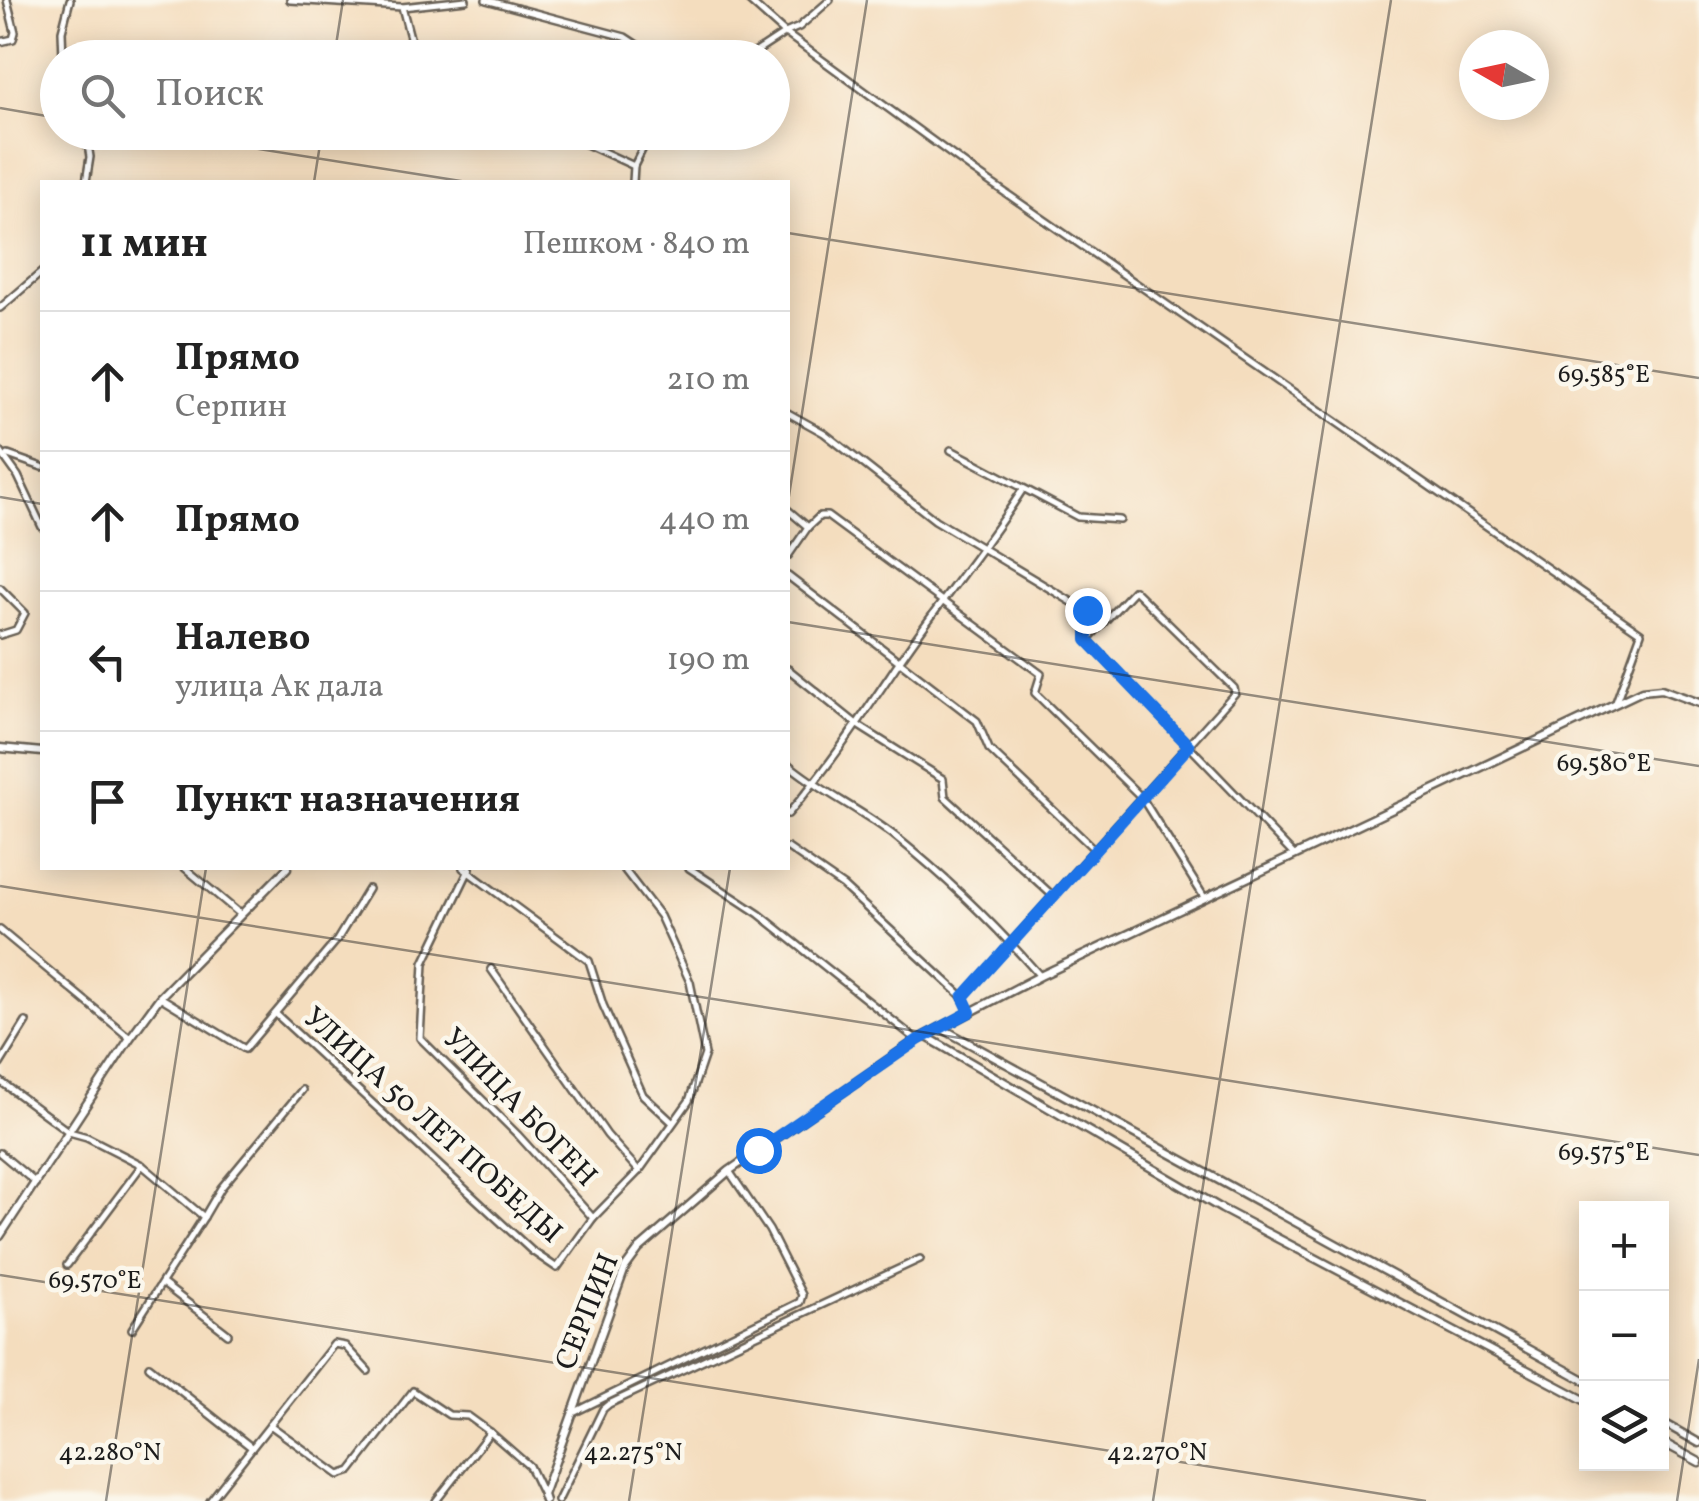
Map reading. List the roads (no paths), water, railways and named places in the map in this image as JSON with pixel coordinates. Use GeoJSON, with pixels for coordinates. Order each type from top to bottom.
{"type":"FeatureCollection","features":[{"type":"Feature","properties":{"kind":"street"},"geometry":{"type":"LineString","coordinates":[[0,42],[13,39],[15,32],[7,0]]}},
{"type":"Feature","properties":{"kind":"street"},"geometry":{"type":"LineString","coordinates":[[62,40],[70,0]]}},
{"type":"Feature","properties":{"kind":"street"},"geometry":{"type":"LineString","coordinates":[[290,0],[402,7],[466,0]]}},
{"type":"Feature","properties":{"kind":"street"},"geometry":{"type":"LineString","coordinates":[[486,0],[630,40]]}},
{"type":"Feature","properties":{"kind":"street"},"geometry":{"type":"LineString","coordinates":[[748,0],[784,33],[974,171],[1640,633],[1616,702]]}},
{"type":"Feature","properties":{"kind":"street"},"geometry":{"type":"LineString","coordinates":[[773,40],[799,26],[830,0]]}},
{"type":"Feature","properties":{"kind":"street"},"geometry":{"type":"LineString","coordinates":[[402,7],[411,40]]}},
{"type":"Feature","properties":{"kind":"street"},"geometry":{"type":"LineString","coordinates":[[86,180],[89,150]]}},
{"type":"Feature","properties":{"kind":"street"},"geometry":{"type":"LineString","coordinates":[[599,150],[634,166]]}},
{"type":"Feature","properties":{"kind":"street"},"geometry":{"type":"LineString","coordinates":[[633,180],[634,166],[642,150]]}},
{"type":"Feature","properties":{"kind":"street"},"geometry":{"type":"LineString","coordinates":[[0,308],[40,274]]}},
{"type":"Feature","properties":{"kind":"street"},"geometry":{"type":"LineString","coordinates":[[790,414],[824,433],[935,520],[1087,610],[1087,640],[1294,855]]}},
{"type":"Feature","properties":{"kind":"street"},"geometry":{"type":"LineString","coordinates":[[951,450],[1078,516],[1120,520]]}},
{"type":"Feature","properties":{"kind":"street"},"geometry":{"type":"LineString","coordinates":[[2,453],[40,466]]}},
{"type":"Feature","properties":{"kind":"street"},"geometry":{"type":"LineString","coordinates":[[2,453],[40,523]]}},
{"type":"Feature","properties":{"kind":"street"},"geometry":{"type":"LineString","coordinates":[[790,812],[859,726],[898,663],[984,550],[1023,490]]}},
{"type":"Feature","properties":{"kind":"street"},"geometry":{"type":"LineString","coordinates":[[790,512],[808,527]]}},
{"type":"Feature","properties":{"kind":"street"},"geometry":{"type":"LineString","coordinates":[[790,553],[808,527],[820,516],[827,516],[1040,674],[1035,692],[1142,798],[1205,899]]}},
{"type":"Feature","properties":{"kind":"street"},"geometry":{"type":"LineString","coordinates":[[790,578],[976,721],[989,749],[1095,850]]}},
{"type":"Feature","properties":{"kind":"street"},"geometry":{"type":"LineString","coordinates":[[0,588],[25,613],[16,630],[0,634]]}},
{"type":"Feature","properties":{"kind":"street"},"geometry":{"type":"LineString","coordinates":[[963,997],[1233,696],[1234,688],[1134,590],[1087,640]]}},
{"type":"Feature","properties":{"kind":"street"},"geometry":{"type":"LineString","coordinates":[[790,670],[859,726],[943,778],[945,797],[1052,894]]}},
{"type":"Feature","properties":{"kind":"street","name":"СЕРПИН"},"geometry":{"type":"LineString","coordinates":[[544,1498],[625,1268],[639,1248],[729,1171],[922,1038],[1040,976],[1616,702],[1651,688],[1699,702]]}},
{"type":"Feature","properties":{"kind":"street"},"geometry":{"type":"LineString","coordinates":[[0,748],[40,752]]}},
{"type":"Feature","properties":{"kind":"street"},"geometry":{"type":"LineString","coordinates":[[790,766],[813,786],[894,836],[1010,942],[1040,976]]}},
{"type":"Feature","properties":{"kind":"street"},"geometry":{"type":"LineString","coordinates":[[790,849],[843,886],[963,997],[970,1012]]}},
{"type":"Feature","properties":{"kind":"street"},"geometry":{"type":"LineString","coordinates":[[186,870],[243,916]]}},
{"type":"Feature","properties":{"kind":"street"},"geometry":{"type":"LineString","coordinates":[[1,1230],[160,997],[285,870]]}},
{"type":"Feature","properties":{"kind":"street","name":"УЛИЦА БОГЕН"},"geometry":{"type":"LineString","coordinates":[[467,870],[424,963],[420,1038],[518,1135],[594,1218],[639,1171],[689,1101],[705,1054],[690,982],[660,916],[625,870]]}},
{"type":"Feature","properties":{"kind":"street"},"geometry":{"type":"LineString","coordinates":[[468,870],[590,961],[603,1005],[643,1095],[673,1123]]}},
{"type":"Feature","properties":{"kind":"street"},"geometry":{"type":"LineString","coordinates":[[692,870],[760,914],[922,1038],[1222,1210],[1579,1397]]}},
{"type":"Feature","properties":{"kind":"street","name":"УЛИЦА 50 ЛЕТ ПОБЕДЫ"},"geometry":{"type":"LineString","coordinates":[[160,997],[244,1048],[337,940],[368,889]]}},
{"type":"Feature","properties":{"kind":"street"},"geometry":{"type":"LineString","coordinates":[[0,930],[130,1038]]}},
{"type":"Feature","properties":{"kind":"street"},"geometry":{"type":"LineString","coordinates":[[491,969],[606,1136],[639,1171]]}},
{"type":"Feature","properties":{"kind":"street","name":"УЛИЦА 50 ЛЕТ ПОБЕДЫ"},"geometry":{"type":"LineString","coordinates":[[276,1014],[532,1251],[556,1268],[594,1218]]}},
{"type":"Feature","properties":{"kind":"street"},"geometry":{"type":"LineString","coordinates":[[0,1064],[26,1022]]}},
{"type":"Feature","properties":{"kind":"street"},"geometry":{"type":"LineString","coordinates":[[943,1028],[1579,1377]]}},
{"type":"Feature","properties":{"kind":"street"},"geometry":{"type":"LineString","coordinates":[[0,1081],[68,1132],[142,1165],[204,1217]]}},
{"type":"Feature","properties":{"kind":"street"},"geometry":{"type":"LineString","coordinates":[[132,1329],[221,1188],[302,1090]]}},
{"type":"Feature","properties":{"kind":"street"},"geometry":{"type":"LineString","coordinates":[[0,1154],[36,1182]]}},
{"type":"Feature","properties":{"kind":"street"},"geometry":{"type":"LineString","coordinates":[[67,1265],[142,1165]]}},
{"type":"Feature","properties":{"kind":"street"},"geometry":{"type":"LineString","coordinates":[[573,1412],[800,1302],[802,1294],[769,1230],[729,1171]]}},
{"type":"Feature","properties":{"kind":"street"},"geometry":{"type":"LineString","coordinates":[[558,1501],[603,1409],[610,1404],[920,1259]]}},
{"type":"Feature","properties":{"kind":"street"},"geometry":{"type":"LineString","coordinates":[[162,1283],[228,1334]]}},
{"type":"Feature","properties":{"kind":"street"},"geometry":{"type":"LineString","coordinates":[[210,1501],[334,1344],[345,1346],[368,1371]]}},
{"type":"Feature","properties":{"kind":"street"},"geometry":{"type":"LineString","coordinates":[[149,1366],[251,1447]]}},
{"type":"Feature","properties":{"kind":"street"},"geometry":{"type":"LineString","coordinates":[[270,1426],[339,1475],[351,1470],[413,1390],[448,1414],[468,1416],[490,1432],[529,1466],[544,1498]]}},
{"type":"Feature","properties":{"kind":"street"},"geometry":{"type":"LineString","coordinates":[[1669,1426],[1699,1443]]}},
{"type":"Feature","properties":{"kind":"street"},"geometry":{"type":"LineString","coordinates":[[436,1501],[490,1432]]}},
{"type":"Feature","properties":{"kind":"street"},"geometry":{"type":"LineString","coordinates":[[1669,1446],[1699,1462]]}}]}
